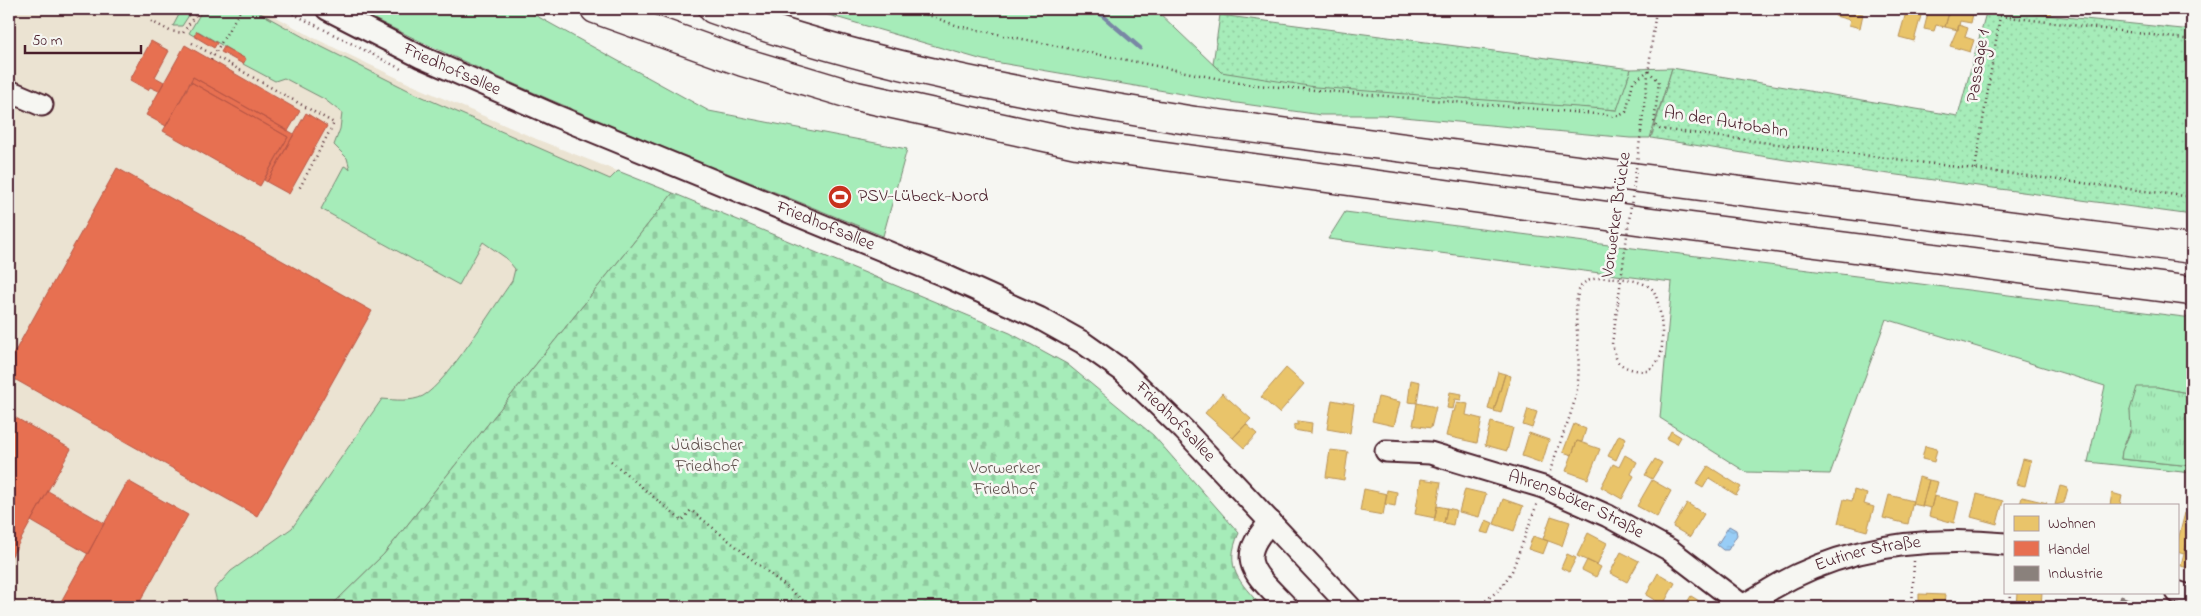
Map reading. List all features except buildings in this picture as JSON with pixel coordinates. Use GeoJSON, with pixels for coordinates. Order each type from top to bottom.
{"type":"FeatureCollection","features":[{"type":"Feature","properties":{"kind":"highway"},"geometry":{"type":"LineString","coordinates":[[595,9],[743,62],[856,96],[1077,144],[1644,221],[2192,291]]}},
{"type":"Feature","properties":{"kind":"highway"},"geometry":{"type":"LineString","coordinates":[[713,9],[862,55],[973,82],[1083,103],[1195,121],[2192,249]]}},
{"type":"Feature","properties":{"kind":"street","name":"Friedhofsallee"},"geometry":{"type":"LineString","coordinates":[[327,9],[421,57],[556,116],[948,277],[1039,318],[1082,342],[1123,371],[1184,430],[1271,522],[1342,605]]}},
{"type":"Feature","properties":{"kind":"street"},"geometry":{"type":"LineString","coordinates":[[9,91],[42,105]]}},
{"type":"Feature","properties":{"kind":"street","name":"Ahrensböker Straße"},"geometry":{"type":"LineString","coordinates":[[1386,451],[1430,453],[1542,487],[1608,516],[1670,550],[1743,606]]}},
{"type":"Feature","properties":{"kind":"street"},"geometry":{"type":"LineString","coordinates":[[1271,522],[1258,534],[1249,553],[1251,565],[1260,578],[1287,607]]}},
{"type":"Feature","properties":{"kind":"street","name":"Eutiner Straße"},"geometry":{"type":"LineString","coordinates":[[1743,606],[1786,580],[1847,554],[1915,543],[1983,542],[2004,544]]}},
{"type":"Feature","properties":{"kind":"street"},"geometry":{"type":"LineString","coordinates":[[2178,592],[2192,597]]}},
{"type":"Feature","properties":{"kind":"path"},"geometry":{"type":"LineString","coordinates":[[151,21],[170,31],[183,33],[199,9]]}},
{"type":"Feature","properties":{"kind":"path"},"geometry":{"type":"LineString","coordinates":[[211,60],[241,9]]}},
{"type":"Feature","properties":{"kind":"path"},"geometry":{"type":"LineString","coordinates":[[284,9],[404,70]]}},
{"type":"Feature","properties":{"kind":"path"},"geometry":{"type":"LineString","coordinates":[[912,9],[958,26],[1245,84],[1619,116],[1626,112],[1633,82],[1648,71]]}},
{"type":"Feature","properties":{"kind":"path","name":"Vorwerker Brücke"},"geometry":{"type":"LineString","coordinates":[[1542,487],[1576,394],[1578,350],[1577,299],[1579,289],[1584,283],[1602,276],[1636,281],[1652,288],[1656,295],[1662,329],[1662,352],[1659,360],[1647,371],[1641,371],[1627,368],[1617,362],[1612,344],[1618,302],[1641,132],[1656,9]]}},
{"type":"Feature","properties":{"kind":"path","name":"Passage 1"},"geometry":{"type":"LineString","coordinates":[[1975,169],[2000,16],[2192,40]]}},
{"type":"Feature","properties":{"kind":"path"},"geometry":{"type":"LineString","coordinates":[[192,43],[334,123],[298,191]]}},
{"type":"Feature","properties":{"kind":"path","name":"An der Autobahn"},"geometry":{"type":"LineString","coordinates":[[1648,71],[1658,81],[1654,124],[1660,129],[2192,197]]}},
{"type":"Feature","properties":{"kind":"path"},"geometry":{"type":"LineString","coordinates":[[611,461],[682,521],[691,510],[812,607]]}},
{"type":"Feature","properties":{"kind":"path"},"geometry":{"type":"LineString","coordinates":[[1478,607],[1501,588],[1512,571],[1542,487]]}},
{"type":"Feature","properties":{"kind":"path"},"geometry":{"type":"LineString","coordinates":[[1912,607],[1915,543]]}},
{"type":"Feature","properties":{"kind":"path"},"geometry":{"type":"LineString","coordinates":[[2010,607],[2011,594]]}},
{"type":"Feature","properties":{"kind":"shaded area"},"geometry":{"type":"Polygon","coordinates":[[[9,9],[262,9],[316,39],[410,84],[541,141],[673,193],[330,607],[9,607],[9,9]]]}},
{"type":"Feature","properties":{"kind":"green space"},"geometry":{"type":"Polygon","coordinates":[[[182,9],[193,9],[182,26],[173,26],[182,9]]]}},
{"type":"Feature","properties":{"kind":"green space"},"geometry":{"type":"Polygon","coordinates":[[[203,9],[253,9],[314,43],[416,94],[610,179],[618,171],[673,193],[384,554],[330,607],[214,607],[217,602],[214,590],[231,571],[292,528],[382,399],[403,400],[418,398],[433,388],[470,343],[512,281],[515,269],[506,258],[483,242],[459,285],[321,209],[344,166],[350,169],[347,158],[334,145],[340,129],[342,113],[324,99],[284,78],[275,81],[243,64],[245,59],[198,31],[194,36],[189,33],[203,9]]]}},
{"type":"Feature","properties":{"kind":"green space"},"geometry":{"type":"Polygon","coordinates":[[[354,9],[524,9],[709,111],[907,149],[883,236],[682,155],[550,99],[354,9]]]}},
{"type":"Feature","properties":{"kind":"green space"},"geometry":{"type":"Polygon","coordinates":[[[808,9],[1155,9],[1221,72],[1616,110],[1631,69],[1672,68],[1650,138],[1630,138],[1382,115],[1321,115],[1223,101],[983,60],[808,9]]]}},
{"type":"Feature","properties":{"kind":"green space"},"geometry":{"type":"Polygon","coordinates":[[[1987,9],[2192,30],[2192,215],[1786,160],[1651,138],[1672,68],[1958,116],[1987,9]]]}},
{"type":"Feature","properties":{"kind":"green space"},"geometry":{"type":"Polygon","coordinates":[[[1220,15],[1631,69],[1617,110],[1315,87],[1221,72],[1213,64],[1220,15]]]}},
{"type":"Feature","properties":{"kind":"green space","name":"Vorwerker Friedhof"},"geometry":{"type":"Polygon","coordinates":[[[673,193],[1010,333],[1067,364],[1153,435],[1239,533],[1234,545],[1233,565],[1241,582],[1262,607],[330,607],[384,554],[673,193]]]}},
{"type":"Feature","properties":{"kind":"green space"},"geometry":{"type":"Polygon","coordinates":[[[1345,212],[2192,318],[2192,394],[2157,387],[2130,410],[2130,431],[2121,459],[2192,466],[2192,473],[2088,462],[2105,386],[1886,319],[1830,474],[1746,472],[1660,418],[1672,282],[1328,239],[1345,212]]]}},
{"type":"Feature","properties":{"kind":"green space"},"geometry":{"type":"Polygon","coordinates":[[[2137,387],[2157,387],[2192,394],[2192,466],[2121,459],[2122,451],[2131,431],[2130,410],[2137,387]]]}},
{"type":"Feature","properties":{"kind":"water"},"geometry":{"type":"Polygon","coordinates":[[[1729,526],[1736,530],[1737,535],[1728,550],[1723,550],[1717,545],[1729,526]]]}},
{"type":"Feature","properties":{"kind":"waterway"},"geometry":{"type":"LineString","coordinates":[[1095,9],[1140,48]]}},
{"type":"Feature","properties":{"kind":"place","name":"PSV-Lübeck-Nord"},"geometry":{"type":"Point","coordinates":[840,197]}},
{"type":"Feature","properties":{"kind":"park label","name":"Jüdischer Friedhof"},"geometry":{"type":"Point","coordinates":[707,456]}}]}
